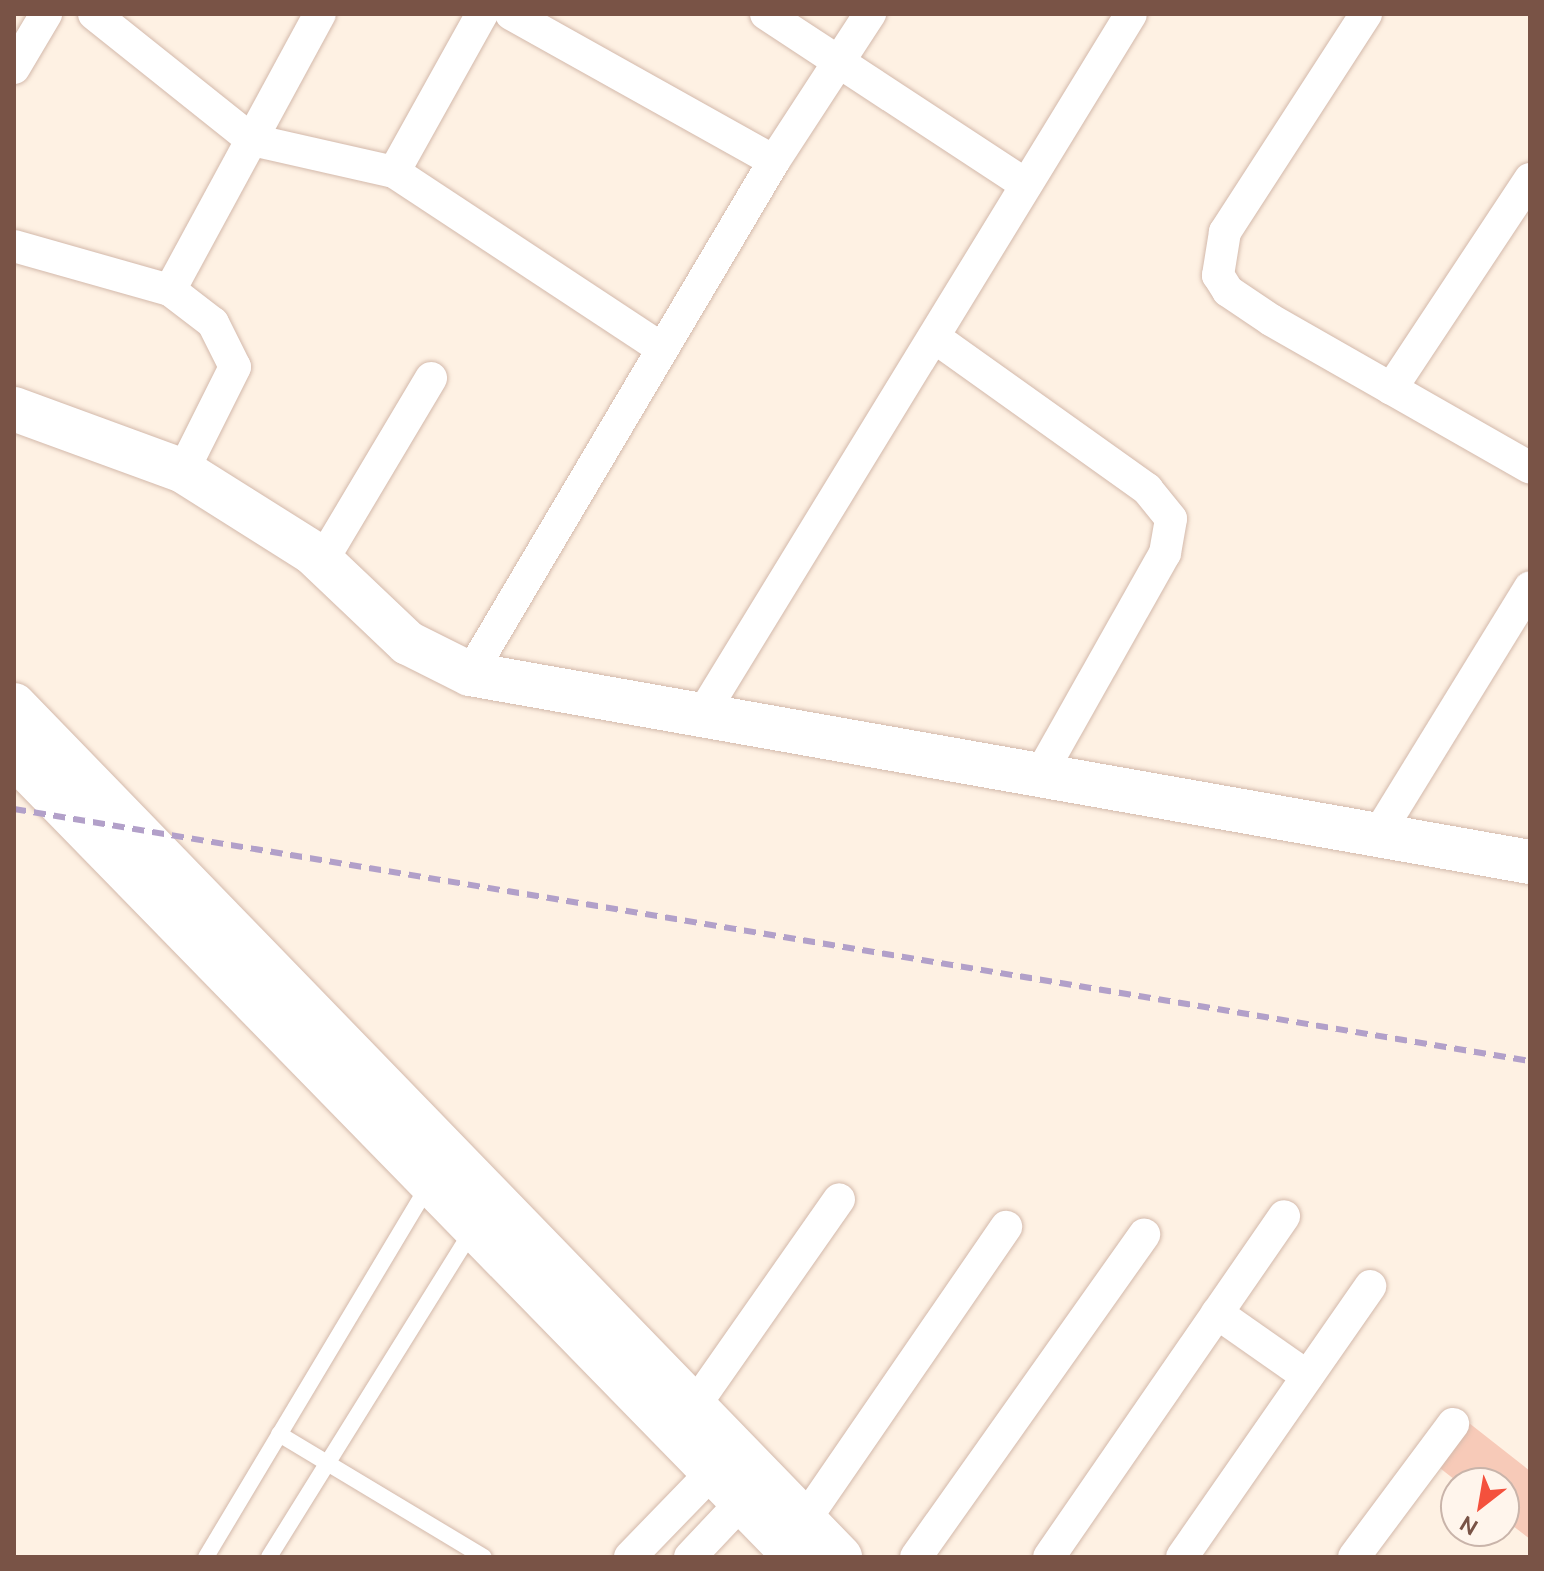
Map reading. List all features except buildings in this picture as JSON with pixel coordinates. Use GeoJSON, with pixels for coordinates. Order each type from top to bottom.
{"type":"FeatureCollection","features":[{"type":"Feature","properties":{"kind":"main road"},"geometry":{"type":"LineString","coordinates":[[14,409],[183,471],[322,561],[408,643],[470,674],[700,718],[1530,862]]}},
{"type":"Feature","properties":{"kind":"main road"},"geometry":{"type":"LineString","coordinates":[[14,705],[439,1167]]}},
{"type":"Feature","properties":{"kind":"main road"},"geometry":{"type":"LineString","coordinates":[[14,756],[439,1167],[800,1539],[840,1557]]}},
{"type":"Feature","properties":{"kind":"main road"},"geometry":{"type":"LineString","coordinates":[[484,1213],[695,1405],[739,1475]]}},
{"type":"Feature","properties":{"kind":"street"},"geometry":{"type":"LineString","coordinates":[[14,68],[46,14]]}},
{"type":"Feature","properties":{"kind":"street"},"geometry":{"type":"LineString","coordinates":[[94,14],[252,140],[394,172],[662,349]]}},
{"type":"Feature","properties":{"kind":"street"},"geometry":{"type":"LineString","coordinates":[[170,290],[320,14]]}},
{"type":"Feature","properties":{"kind":"street"},"geometry":{"type":"LineString","coordinates":[[394,172],[482,14]]}},
{"type":"Feature","properties":{"kind":"street"},"geometry":{"type":"LineString","coordinates":[[511,14],[774,161]]}},
{"type":"Feature","properties":{"kind":"street"},"geometry":{"type":"LineString","coordinates":[[766,14],[1026,185]]}},
{"type":"Feature","properties":{"kind":"street"},"geometry":{"type":"LineString","coordinates":[[470,674],[774,161],[841,63],[870,14]]}},
{"type":"Feature","properties":{"kind":"street"},"geometry":{"type":"LineString","coordinates":[[700,718],[1131,14]]}},
{"type":"Feature","properties":{"kind":"street"},"geometry":{"type":"LineString","coordinates":[[1366,14],[1225,232],[1218,275],[1228,291],[1271,320],[1530,468]]}},
{"type":"Feature","properties":{"kind":"street"},"geometry":{"type":"LineString","coordinates":[[1391,389],[1530,179]]}},
{"type":"Feature","properties":{"kind":"street"},"geometry":{"type":"LineString","coordinates":[[14,246],[170,290],[213,323],[235,367],[183,471]]}},
{"type":"Feature","properties":{"kind":"street"},"geometry":{"type":"LineString","coordinates":[[934,337],[1147,489],[1171,519],[1165,553],[1040,775]]}},
{"type":"Feature","properties":{"kind":"street"},"geometry":{"type":"LineString","coordinates":[[322,561],[431,378]]}},
{"type":"Feature","properties":{"kind":"street"},"geometry":{"type":"LineString","coordinates":[[1377,836],[1530,587]]}},
{"type":"Feature","properties":{"kind":"street"},"geometry":{"type":"LineString","coordinates":[[695,1405],[839,1199]]}},
{"type":"Feature","properties":{"kind":"street"},"geometry":{"type":"LineString","coordinates":[[1049,1557],[1284,1216]]}},
{"type":"Feature","properties":{"kind":"street"},"geometry":{"type":"LineString","coordinates":[[800,1539],[1006,1227]]}},
{"type":"Feature","properties":{"kind":"street"},"geometry":{"type":"LineString","coordinates":[[916,1557],[1144,1235]]}},
{"type":"Feature","properties":{"kind":"street"},"geometry":{"type":"LineString","coordinates":[[1182,1557],[1370,1286]]}},
{"type":"Feature","properties":{"kind":"street"},"geometry":{"type":"LineString","coordinates":[[1217,1313],[1307,1376]]}},
{"type":"Feature","properties":{"kind":"street"},"geometry":{"type":"LineString","coordinates":[[1354,1557],[1453,1424]]}},
{"type":"Feature","properties":{"kind":"street"},"geometry":{"type":"LineString","coordinates":[[630,1557],[739,1475]]}},
{"type":"Feature","properties":{"kind":"street"},"geometry":{"type":"LineString","coordinates":[[690,1557],[739,1475]]}},
{"type":"Feature","properties":{"kind":"lane"},"geometry":{"type":"LineString","coordinates":[[206,1557],[439,1167]]}},
{"type":"Feature","properties":{"kind":"lane"},"geometry":{"type":"LineString","coordinates":[[269,1557],[484,1213]]}},
{"type":"Feature","properties":{"kind":"lane"},"geometry":{"type":"LineString","coordinates":[[279,1434],[484,1557]]}},
{"type":"Feature","properties":{"kind":"railway"},"geometry":{"type":"LineString","coordinates":[[14,809],[1530,1061]]}}]}
